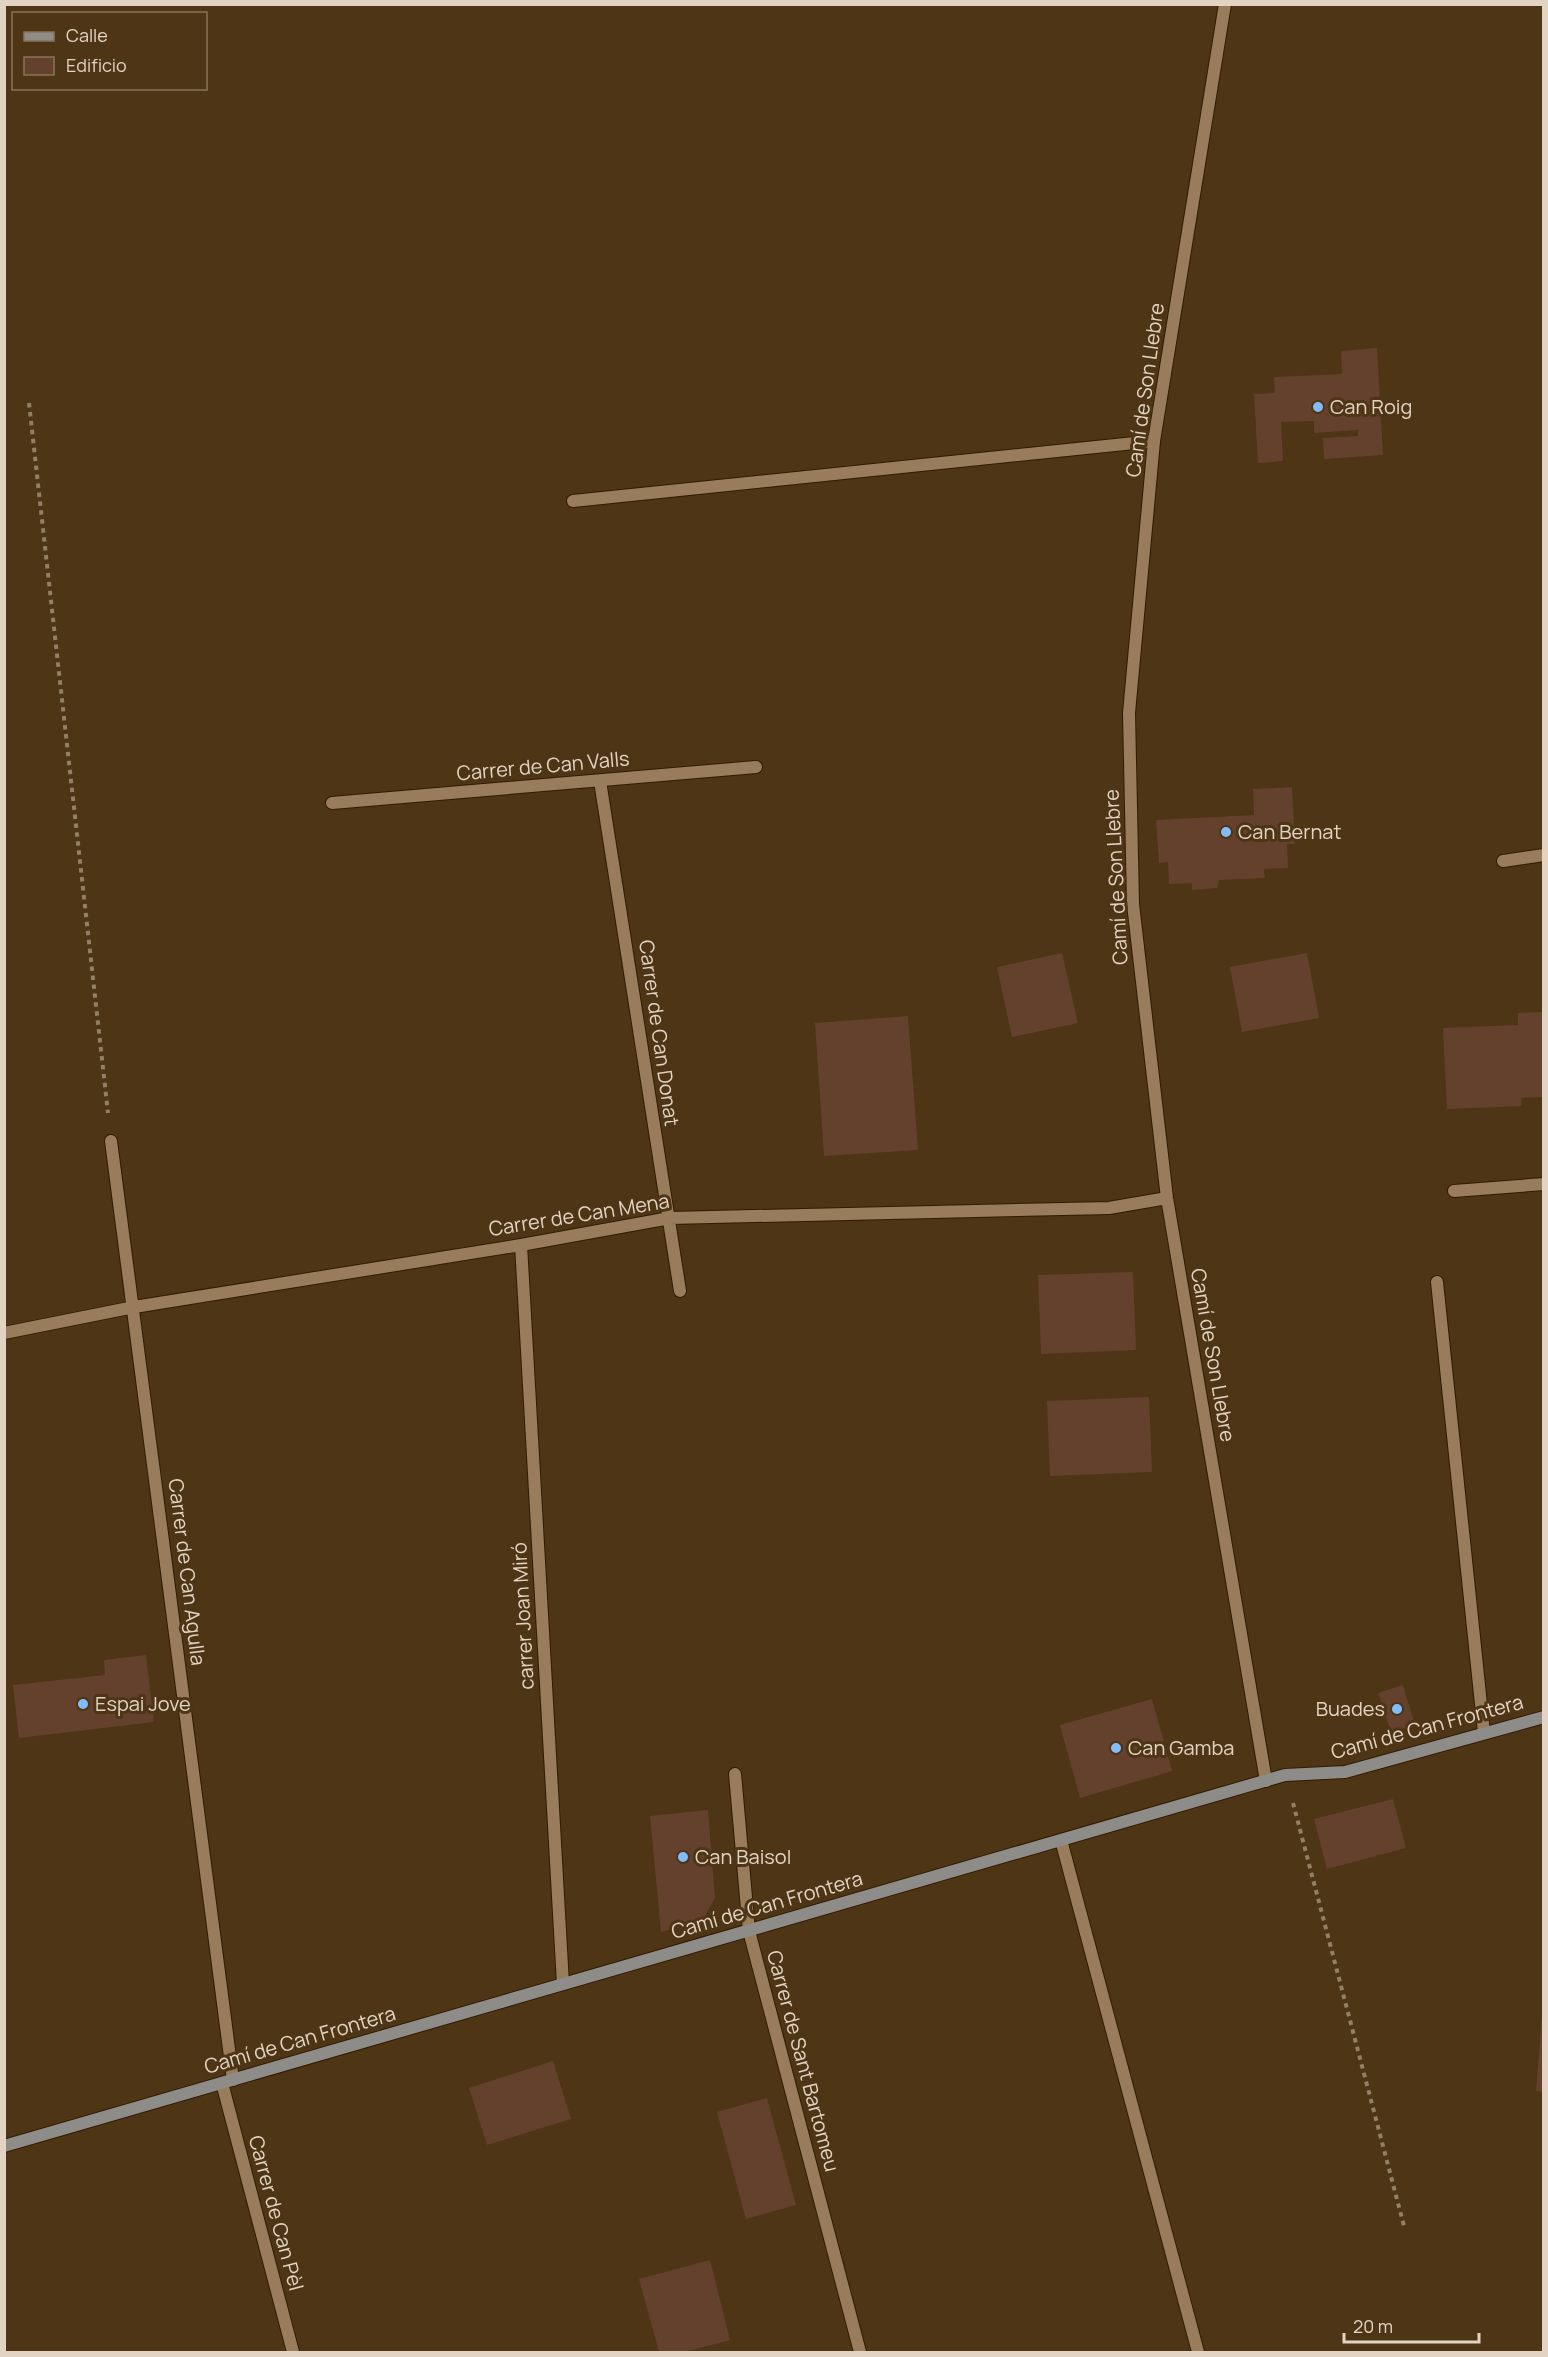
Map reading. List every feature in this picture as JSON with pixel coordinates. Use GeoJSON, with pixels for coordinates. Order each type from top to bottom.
{"type":"FeatureCollection","features":[{"type":"Feature","properties":{"kind":"street","name":"Camí de Son Llebre"},"geometry":{"type":"LineString","coordinates":[[1225,4],[1154,441],[1129,713],[1133,903],[1167,1198],[1266,1781]]}},
{"type":"Feature","properties":{"kind":"street"},"geometry":{"type":"LineString","coordinates":[[573,501],[1154,441]]}},
{"type":"Feature","properties":{"kind":"street","name":"Carrer de Can Valls"},"geometry":{"type":"LineString","coordinates":[[332,803],[756,767]]}},
{"type":"Feature","properties":{"kind":"street","name":"Carrer de Can Donat"},"geometry":{"type":"LineString","coordinates":[[600,781],[680,1291]]}},
{"type":"Feature","properties":{"kind":"street"},"geometry":{"type":"LineString","coordinates":[[1503,861],[1544,855]]}},
{"type":"Feature","properties":{"kind":"street","name":"Carrer de Can Agulla"},"geometry":{"type":"LineString","coordinates":[[111,1141],[134,1306],[227,2082]]}},
{"type":"Feature","properties":{"kind":"street"},"geometry":{"type":"LineString","coordinates":[[1454,1191],[1544,1184]]}},
{"type":"Feature","properties":{"kind":"street","name":"Carrer de Can Mena"},"geometry":{"type":"LineString","coordinates":[[4,1333],[134,1306],[521,1245],[670,1218],[1108,1208],[1167,1198]]}},
{"type":"Feature","properties":{"kind":"street","name":"carrer Joan Miró"},"geometry":{"type":"LineString","coordinates":[[521,1245],[563,1984]]}},
{"type":"Feature","properties":{"kind":"street"},"geometry":{"type":"LineString","coordinates":[[1437,1282],[1484,1733]]}},
{"type":"Feature","properties":{"kind":"street","name":"Camí de Can Frontera"},"geometry":{"type":"LineString","coordinates":[[4,2146],[1285,1775],[1345,1772],[1544,1717]]}},
{"type":"Feature","properties":{"kind":"street","name":"Carrer de Sant Bartomeu"},"geometry":{"type":"LineString","coordinates":[[735,1774],[749,1931],[860,2352]]}},
{"type":"Feature","properties":{"kind":"street"},"geometry":{"type":"LineString","coordinates":[[1060,1840],[1198,2352]]}},
{"type":"Feature","properties":{"kind":"street","name":"Carrer de Can Pèl"},"geometry":{"type":"LineString","coordinates":[[227,2082],[293,2352]]}},
{"type":"Feature","properties":{"kind":"path"},"geometry":{"type":"LineString","coordinates":[[29,403],[111,1141]]}},
{"type":"Feature","properties":{"kind":"path"},"geometry":{"type":"LineString","coordinates":[[1285,1775],[1404,2226]]}},
{"type":"Feature","properties":{"kind":"building","name":"Can Roig"},"geometry":{"type":"Polygon","coordinates":[[[1377,348],[1383,455],[1324,459],[1323,438],[1358,436],[1358,430],[1314,433],[1314,421],[1281,422],[1283,461],[1258,463],[1254,394],[1275,393],[1274,377],[1342,374],[1341,351],[1377,348]]]}},
{"type":"Feature","properties":{"kind":"building","name":"Can Bernat"},"geometry":{"type":"Polygon","coordinates":[[[1292,787],[1295,844],[1287,844],[1288,868],[1264,869],[1265,878],[1219,880],[1217,888],[1192,890],[1192,883],[1169,884],[1168,862],[1159,863],[1156,820],[1254,815],[1253,789],[1292,787]]]}},
{"type":"Feature","properties":{"kind":"building"},"geometry":{"type":"Polygon","coordinates":[[[1062,953],[1078,1023],[1012,1037],[997,967],[1062,953]]]}},
{"type":"Feature","properties":{"kind":"building"},"geometry":{"type":"Polygon","coordinates":[[[1307,953],[1319,1018],[1242,1032],[1230,967],[1307,953]]]}},
{"type":"Feature","properties":{"kind":"building"},"geometry":{"type":"Polygon","coordinates":[[[1544,1012],[1544,1097],[1521,1098],[1522,1106],[1447,1109],[1443,1028],[1518,1025],[1518,1013],[1544,1012]]]}},
{"type":"Feature","properties":{"kind":"building"},"geometry":{"type":"Polygon","coordinates":[[[908,1016],[918,1150],[824,1156],[815,1023],[908,1016]]]}},
{"type":"Feature","properties":{"kind":"building"},"geometry":{"type":"Polygon","coordinates":[[[1133,1272],[1136,1350],[1041,1354],[1038,1275],[1133,1272]]]}},
{"type":"Feature","properties":{"kind":"building"},"geometry":{"type":"Polygon","coordinates":[[[1149,1397],[1152,1472],[1050,1476],[1047,1401],[1149,1397]]]}},
{"type":"Feature","properties":{"kind":"building","name":"Espai Jove"},"geometry":{"type":"Polygon","coordinates":[[[146,1655],[154,1722],[19,1738],[13,1685],[105,1675],[104,1660],[146,1655]]]}},
{"type":"Feature","properties":{"kind":"building","name":"Buades"},"geometry":{"type":"Polygon","coordinates":[[[1403,1685],[1415,1725],[1391,1732],[1378,1693],[1403,1685]]]}},
{"type":"Feature","properties":{"kind":"building","name":"Can Gamba"},"geometry":{"type":"Polygon","coordinates":[[[1152,1699],[1172,1771],[1080,1798],[1060,1725],[1152,1699]]]}},
{"type":"Feature","properties":{"kind":"building"},"geometry":{"type":"Polygon","coordinates":[[[1393,1799],[1406,1848],[1327,1869],[1314,1819],[1393,1799]]]}},
{"type":"Feature","properties":{"kind":"building","name":"Can Baisol"},"geometry":{"type":"Polygon","coordinates":[[[708,1810],[715,1898],[702,1921],[661,1932],[650,1816],[708,1810]]]}},
{"type":"Feature","properties":{"kind":"building"},"geometry":{"type":"Polygon","coordinates":[[[1542,2015],[1544,2015],[1544,2092],[1536,2091],[1542,2015]]]}},
{"type":"Feature","properties":{"kind":"building"},"geometry":{"type":"Polygon","coordinates":[[[553,2061],[571,2119],[487,2145],[469,2088],[553,2061]]]}},
{"type":"Feature","properties":{"kind":"building"},"geometry":{"type":"Polygon","coordinates":[[[767,2098],[796,2205],[746,2219],[717,2112],[767,2098]]]}},
{"type":"Feature","properties":{"kind":"building"},"geometry":{"type":"Polygon","coordinates":[[[710,2260],[730,2340],[684,2352],[659,2352],[639,2279],[710,2260]]]}},
{"type":"Feature","properties":{"kind":"place","name":"Can Roig"},"geometry":{"type":"Point","coordinates":[1318,407]}},
{"type":"Feature","properties":{"kind":"place","name":"Can Bernat"},"geometry":{"type":"Point","coordinates":[1226,832]}},
{"type":"Feature","properties":{"kind":"place","name":"Espai Jove"},"geometry":{"type":"Point","coordinates":[83,1704]}},
{"type":"Feature","properties":{"kind":"place","name":"Buades"},"geometry":{"type":"Point","coordinates":[1397,1709]}},
{"type":"Feature","properties":{"kind":"place","name":"Can Gamba"},"geometry":{"type":"Point","coordinates":[1116,1748]}},
{"type":"Feature","properties":{"kind":"place","name":"Can Baisol"},"geometry":{"type":"Point","coordinates":[683,1857]}}]}
